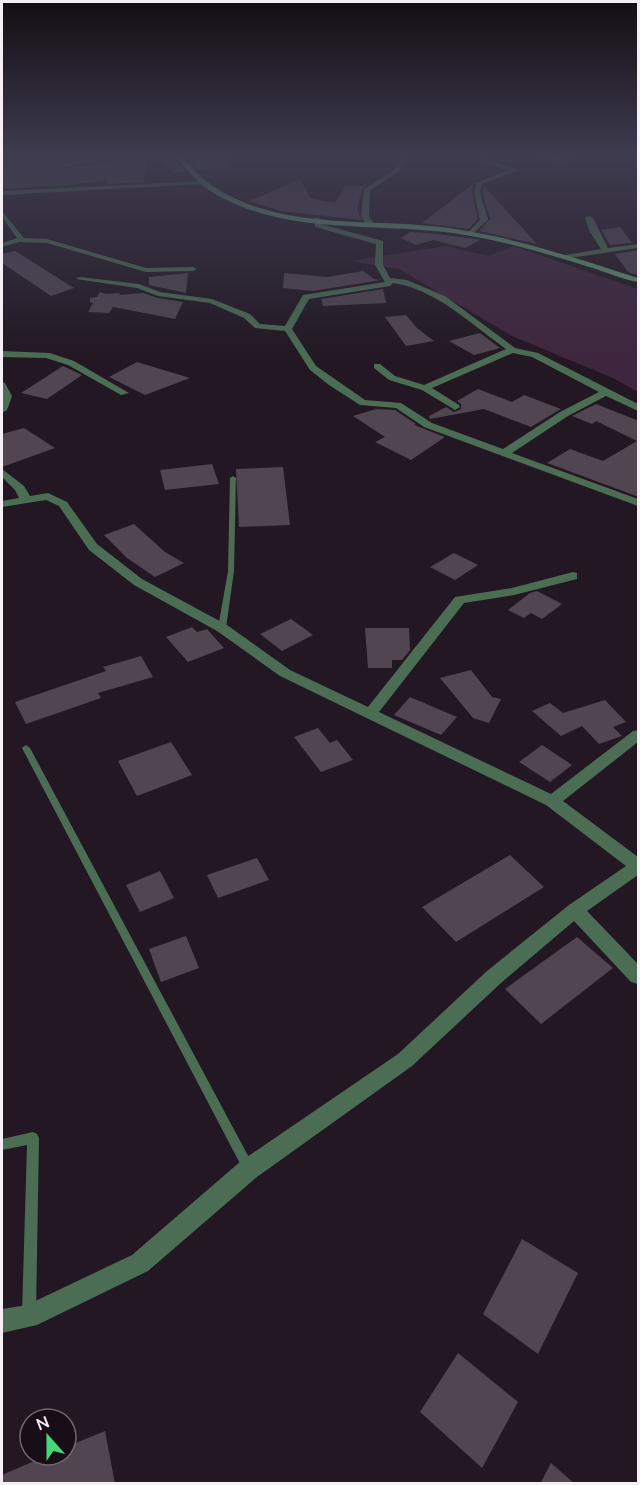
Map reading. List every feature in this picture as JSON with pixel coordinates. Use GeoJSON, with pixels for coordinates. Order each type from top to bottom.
{"type":"FeatureCollection","features":[{"type":"Feature","properties":{"kind":"street"},"geometry":{"type":"LineString","coordinates":[[9,223],[20,240]]}},
{"type":"Feature","properties":{"kind":"street"},"geometry":{"type":"LineString","coordinates":[[288,330],[306,297],[316,293],[390,284],[380,266],[380,243],[318,223]]}},
{"type":"Feature","properties":{"kind":"street"},"geometry":{"type":"LineString","coordinates":[[361,223],[423,227],[470,234],[566,256],[639,280]]}},
{"type":"Feature","properties":{"kind":"street"},"geometry":{"type":"LineString","coordinates":[[470,234],[481,223]]}},
{"type":"Feature","properties":{"kind":"street"},"geometry":{"type":"LineString","coordinates":[[591,223],[606,251]]}},
{"type":"Feature","properties":{"kind":"street"},"geometry":{"type":"LineString","coordinates":[[2,245],[20,240],[47,241],[146,270],[193,269]]}},
{"type":"Feature","properties":{"kind":"street"},"geometry":{"type":"LineString","coordinates":[[566,256],[639,246]]}},
{"type":"Feature","properties":{"kind":"street"},"geometry":{"type":"LineString","coordinates":[[80,279],[139,286],[158,294],[212,301],[247,316],[258,326],[288,330]]}},
{"type":"Feature","properties":{"kind":"street"},"geometry":{"type":"LineString","coordinates":[[389,280],[404,282],[442,298],[512,350],[535,355],[639,408]]}},
{"type":"Feature","properties":{"kind":"street"},"geometry":{"type":"LineString","coordinates":[[288,330],[300,353],[313,368],[363,403],[398,405],[428,425],[639,502]]}},
{"type":"Feature","properties":{"kind":"street"},"geometry":{"type":"LineString","coordinates":[[425,388],[512,350]]}},
{"type":"Feature","properties":{"kind":"street"},"geometry":{"type":"LineString","coordinates":[[2,354],[47,355],[71,363],[124,393]]}},
{"type":"Feature","properties":{"kind":"street"},"geometry":{"type":"LineString","coordinates":[[377,366],[392,378],[425,388],[455,407]]}},
{"type":"Feature","properties":{"kind":"street"},"geometry":{"type":"LineString","coordinates":[[2,385],[7,396],[2,410]]}},
{"type":"Feature","properties":{"kind":"street"},"geometry":{"type":"LineString","coordinates":[[503,454],[564,414],[606,392]]}},
{"type":"Feature","properties":{"kind":"street"},"geometry":{"type":"LineString","coordinates":[[2,472],[20,488],[25,498]]}},
{"type":"Feature","properties":{"kind":"street"},"geometry":{"type":"LineString","coordinates":[[2,504],[25,498],[48,496],[63,504],[93,547],[138,582],[222,628],[285,673],[552,801],[638,866],[575,909],[494,977],[405,1060],[249,1169],[140,1263],[29,1317],[2,1321]]}},
{"type":"Feature","properties":{"kind":"street"},"geometry":{"type":"LineString","coordinates":[[370,714],[460,600],[514,591],[573,576]]}},
{"type":"Feature","properties":{"kind":"street"},"geometry":{"type":"LineString","coordinates":[[552,801],[639,735]]}},
{"type":"Feature","properties":{"kind":"street"},"geometry":{"type":"LineString","coordinates":[[575,909],[639,976]]}},
{"type":"Feature","properties":{"kind":"lane"},"geometry":{"type":"LineString","coordinates":[[222,628],[231,571],[233,478]]}},
{"type":"Feature","properties":{"kind":"lane"},"geometry":{"type":"LineString","coordinates":[[26,748],[249,1169]]}},
{"type":"Feature","properties":{"kind":"lane"},"geometry":{"type":"LineString","coordinates":[[2,1144],[33,1138],[29,1317]]}},
{"type":"Feature","properties":{"kind":"shaded area"},"geometry":{"type":"Polygon","coordinates":[[[445,246],[489,256],[513,246],[638,289],[638,392],[615,379],[512,336],[399,269],[350,261],[445,246]]]}},
{"type":"Feature","properties":{"kind":"building"},"geometry":{"type":"Polygon","coordinates":[[[424,223],[474,223],[468,229],[424,223]]]}},
{"type":"Feature","properties":{"kind":"building"},"geometry":{"type":"Polygon","coordinates":[[[486,223],[518,223],[537,244],[479,231],[486,223]]]}},
{"type":"Feature","properties":{"kind":"building"},"geometry":{"type":"Polygon","coordinates":[[[620,227],[632,243],[610,245],[601,230],[620,227]]]}},
{"type":"Feature","properties":{"kind":"building"},"geometry":{"type":"Polygon","coordinates":[[[410,232],[480,240],[465,248],[433,240],[416,245],[401,238],[410,232]]]}},
{"type":"Feature","properties":{"kind":"building"},"geometry":{"type":"Polygon","coordinates":[[[639,250],[639,276],[628,272],[615,254],[639,250]]]}},
{"type":"Feature","properties":{"kind":"building"},"geometry":{"type":"Polygon","coordinates":[[[15,251],[74,288],[51,296],[2,263],[2,254],[15,251]]]}},
{"type":"Feature","properties":{"kind":"building"},"geometry":{"type":"Polygon","coordinates":[[[363,271],[374,279],[381,280],[313,291],[283,288],[284,273],[327,277],[363,271]]]}},
{"type":"Feature","properties":{"kind":"building"},"geometry":{"type":"Polygon","coordinates":[[[188,273],[186,293],[149,285],[149,277],[188,273]]]}},
{"type":"Feature","properties":{"kind":"building"},"geometry":{"type":"Polygon","coordinates":[[[383,289],[386,303],[323,306],[321,299],[383,289]]]}},
{"type":"Feature","properties":{"kind":"building"},"geometry":{"type":"Polygon","coordinates":[[[100,292],[120,293],[119,295],[143,293],[183,302],[175,319],[113,307],[109,313],[88,312],[93,303],[90,302],[90,298],[97,297],[100,292]]]}},
{"type":"Feature","properties":{"kind":"building"},"geometry":{"type":"Polygon","coordinates":[[[406,315],[417,328],[434,341],[406,346],[385,317],[406,315]]]}},
{"type":"Feature","properties":{"kind":"building"},"geometry":{"type":"Polygon","coordinates":[[[480,333],[500,348],[474,355],[449,341],[480,333]]]}},
{"type":"Feature","properties":{"kind":"building"},"geometry":{"type":"Polygon","coordinates":[[[137,362],[190,378],[145,395],[109,377],[137,362]]]}},
{"type":"Feature","properties":{"kind":"building"},"geometry":{"type":"Polygon","coordinates":[[[63,366],[82,375],[47,399],[21,393],[63,366]]]}},
{"type":"Feature","properties":{"kind":"building"},"geometry":{"type":"Polygon","coordinates":[[[478,389],[512,402],[524,395],[561,409],[531,427],[484,409],[430,419],[429,416],[446,407],[454,412],[461,409],[461,404],[457,401],[478,389]]]}},
{"type":"Feature","properties":{"kind":"building"},"geometry":{"type":"Polygon","coordinates":[[[596,404],[639,421],[639,497],[547,463],[570,449],[603,461],[637,441],[596,421],[592,424],[572,416],[596,404]]]}},
{"type":"Feature","properties":{"kind":"building"},"geometry":{"type":"Polygon","coordinates":[[[376,409],[395,410],[416,424],[414,425],[445,437],[411,460],[375,442],[385,437],[353,416],[376,409]]]}},
{"type":"Feature","properties":{"kind":"building"},"geometry":{"type":"Polygon","coordinates":[[[24,428],[55,448],[2,467],[2,434],[24,428]]]}},
{"type":"Feature","properties":{"kind":"building"},"geometry":{"type":"Polygon","coordinates":[[[212,464],[219,484],[165,490],[160,470],[212,464]]]}},
{"type":"Feature","properties":{"kind":"building"},"geometry":{"type":"Polygon","coordinates":[[[283,467],[290,525],[239,527],[236,469],[283,467]]]}},
{"type":"Feature","properties":{"kind":"building"},"geometry":{"type":"Polygon","coordinates":[[[134,524],[165,552],[184,563],[155,577],[127,558],[104,535],[134,524]]]}},
{"type":"Feature","properties":{"kind":"building"},"geometry":{"type":"Polygon","coordinates":[[[454,553],[478,565],[455,580],[430,567],[454,553]]]}},
{"type":"Feature","properties":{"kind":"building"},"geometry":{"type":"Polygon","coordinates":[[[537,591],[562,604],[542,619],[531,613],[524,618],[508,610],[530,593],[537,591]]]}},
{"type":"Feature","properties":{"kind":"building"},"geometry":{"type":"Polygon","coordinates":[[[291,619],[313,635],[282,651],[260,634],[291,619]]]}},
{"type":"Feature","properties":{"kind":"building"},"geometry":{"type":"Polygon","coordinates":[[[192,627],[197,632],[207,629],[224,648],[188,662],[166,637],[192,627]]]}},
{"type":"Feature","properties":{"kind":"building"},"geometry":{"type":"Polygon","coordinates":[[[365,628],[409,628],[410,650],[402,660],[392,660],[392,668],[368,668],[365,628]]]}},
{"type":"Feature","properties":{"kind":"building"},"geometry":{"type":"Polygon","coordinates":[[[141,656],[153,677],[98,693],[101,698],[26,724],[15,702],[106,671],[103,667],[141,656]]]}},
{"type":"Feature","properties":{"kind":"building"},"geometry":{"type":"Polygon","coordinates":[[[471,670],[492,697],[501,699],[489,723],[473,718],[440,678],[471,670]]]}},
{"type":"Feature","properties":{"kind":"building"},"geometry":{"type":"Polygon","coordinates":[[[410,697],[457,717],[441,735],[394,715],[410,697]]]}},
{"type":"Feature","properties":{"kind":"building"},"geometry":{"type":"Polygon","coordinates":[[[605,700],[626,722],[613,727],[622,736],[599,744],[582,726],[561,736],[532,711],[550,703],[563,713],[605,700]]]}},
{"type":"Feature","properties":{"kind":"building"},"geometry":{"type":"Polygon","coordinates":[[[318,728],[330,743],[337,740],[353,760],[321,772],[294,737],[318,728]]]}},
{"type":"Feature","properties":{"kind":"building"},"geometry":{"type":"Polygon","coordinates":[[[171,742],[192,775],[137,796],[118,761],[171,742]]]}},
{"type":"Feature","properties":{"kind":"building"},"geometry":{"type":"Polygon","coordinates":[[[542,745],[572,765],[550,782],[519,762],[542,745]]]}},
{"type":"Feature","properties":{"kind":"building"},"geometry":{"type":"Polygon","coordinates":[[[510,855],[544,887],[456,942],[422,907],[510,855]]]}},
{"type":"Feature","properties":{"kind":"building"},"geometry":{"type":"Polygon","coordinates":[[[257,858],[269,880],[218,898],[207,875],[257,858]]]}},
{"type":"Feature","properties":{"kind":"building"},"geometry":{"type":"Polygon","coordinates":[[[160,871],[174,898],[140,912],[126,885],[160,871]]]}},
{"type":"Feature","properties":{"kind":"building"},"geometry":{"type":"Polygon","coordinates":[[[186,936],[199,968],[161,982],[149,949],[186,936]]]}},
{"type":"Feature","properties":{"kind":"building"},"geometry":{"type":"Polygon","coordinates":[[[577,937],[613,968],[541,1024],[505,989],[577,937]]]}},
{"type":"Feature","properties":{"kind":"building"},"geometry":{"type":"Polygon","coordinates":[[[522,1239],[578,1273],[538,1354],[483,1314],[522,1239]]]}},
{"type":"Feature","properties":{"kind":"building"},"geometry":{"type":"Polygon","coordinates":[[[458,1353],[518,1402],[482,1468],[420,1412],[458,1353]]]}},
{"type":"Feature","properties":{"kind":"building"},"geometry":{"type":"Polygon","coordinates":[[[105,1431],[115,1484],[2,1484],[2,1475],[20,1467],[78,1467],[78,1442],[105,1431]]]}},
{"type":"Feature","properties":{"kind":"building"},"geometry":{"type":"Polygon","coordinates":[[[551,1463],[575,1484],[540,1484],[551,1463]]]}}]}
